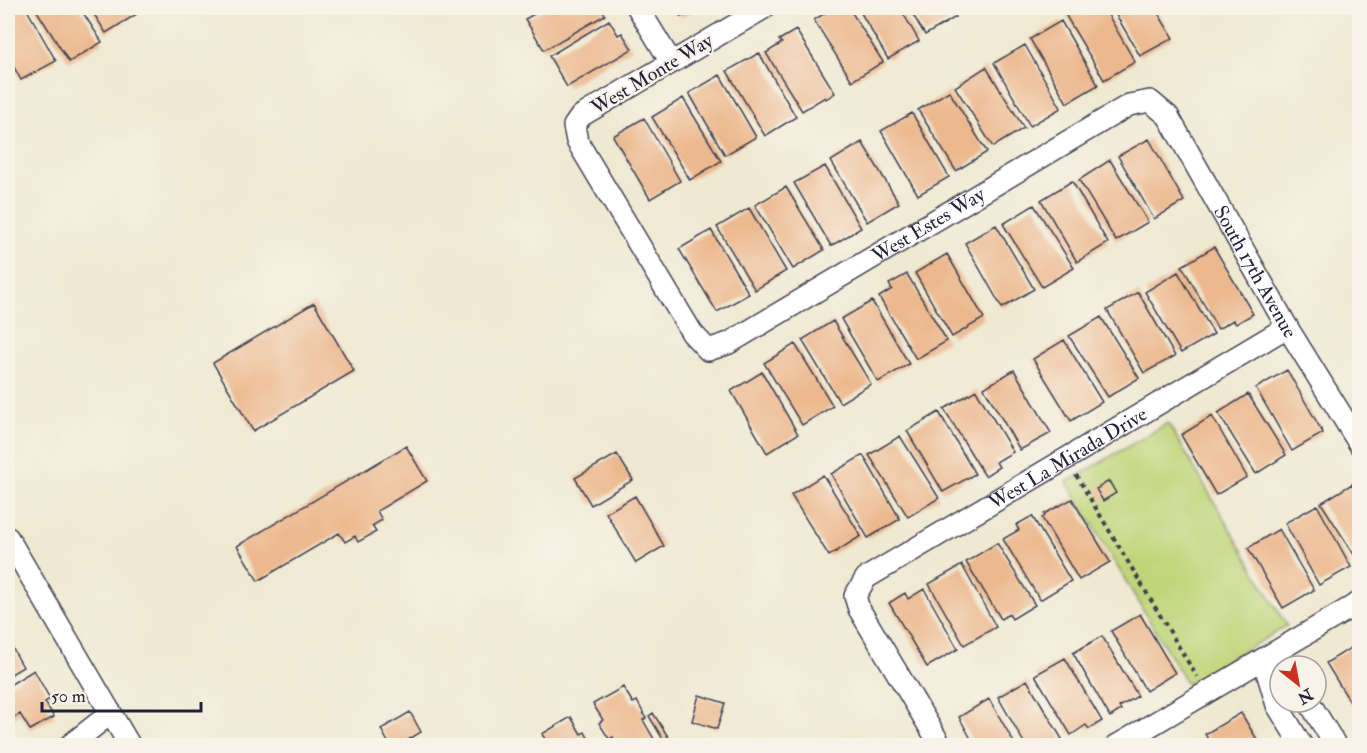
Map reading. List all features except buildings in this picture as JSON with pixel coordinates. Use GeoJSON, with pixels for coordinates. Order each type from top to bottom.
{"type":"FeatureCollection","features":[{"type":"Feature","properties":{"kind":"street"},"geometry":{"type":"LineString","coordinates":[[638,8],[671,62]]}},
{"type":"Feature","properties":{"kind":"street","name":"West Monte Way"},"geometry":{"type":"LineString","coordinates":[[708,350],[692,333],[577,141],[574,126],[581,116],[764,8]]}},
{"type":"Feature","properties":{"kind":"street","name":"South 17th Avenue"},"geometry":{"type":"LineString","coordinates":[[1150,101],[1168,116],[1287,327],[1359,445]]}},
{"type":"Feature","properties":{"kind":"street","name":"West Estes Way"},"geometry":{"type":"LineString","coordinates":[[708,350],[729,343],[1129,105],[1150,101]]}},
{"type":"Feature","properties":{"kind":"street","name":"West La Mirada Drive"},"geometry":{"type":"LineString","coordinates":[[941,746],[859,609],[855,596],[866,578],[1287,327]]}},
{"type":"Feature","properties":{"kind":"street"},"geometry":{"type":"LineString","coordinates":[[8,538],[130,746]]}},
{"type":"Feature","properties":{"kind":"street"},"geometry":{"type":"LineString","coordinates":[[1116,746],[1359,602]]}},
{"type":"Feature","properties":{"kind":"street"},"geometry":{"type":"LineString","coordinates":[[1263,659],[1268,663]]}},
{"type":"Feature","properties":{"kind":"street"},"geometry":{"type":"LineString","coordinates":[[1263,659],[1278,705],[1300,742],[1323,723]]}},
{"type":"Feature","properties":{"kind":"street"},"geometry":{"type":"LineString","coordinates":[[69,746],[111,713]]}},
{"type":"Feature","properties":{"kind":"street"},"geometry":{"type":"LineString","coordinates":[[1317,714],[1336,746]]}},
{"type":"Feature","properties":{"kind":"path"},"geometry":{"type":"LineString","coordinates":[[1066,459],[1206,692]]}},
{"type":"Feature","properties":{"kind":"green space"},"geometry":{"type":"Polygon","coordinates":[[[1168,423],[1287,626],[1187,684],[1067,482],[1168,423]]]}}]}
